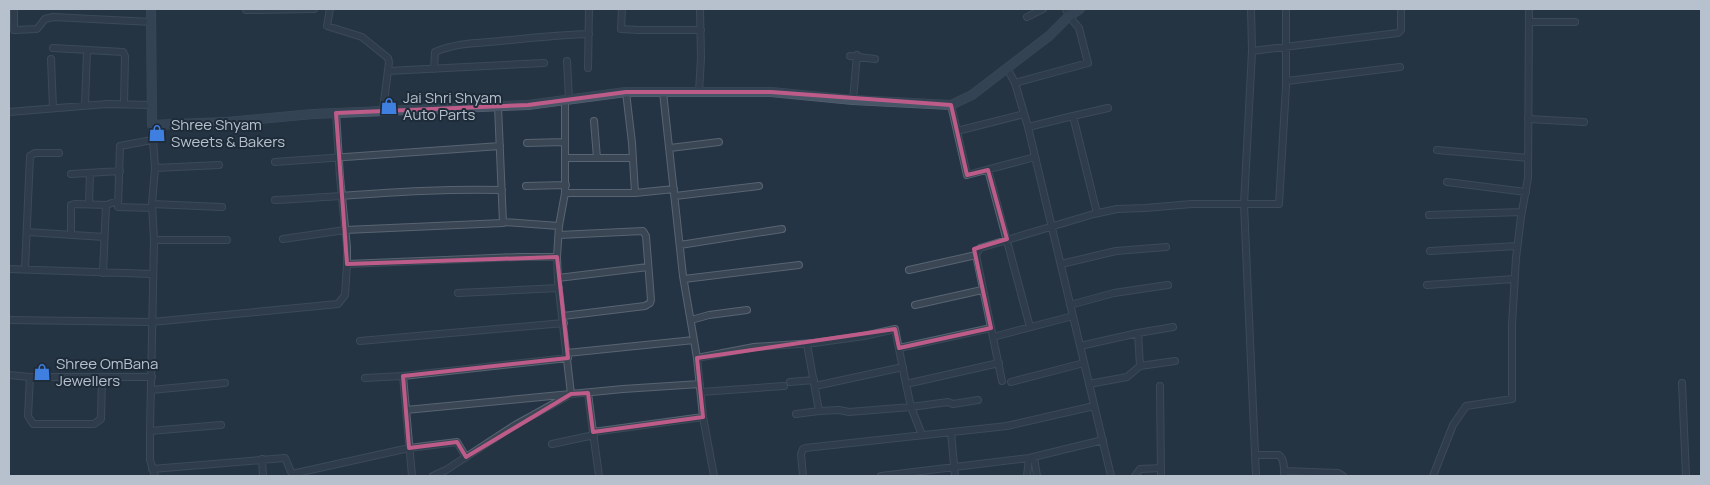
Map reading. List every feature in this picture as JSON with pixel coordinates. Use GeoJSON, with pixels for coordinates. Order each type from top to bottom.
{"type":"FeatureCollection","features":[{"type":"Feature","properties":{"kind":"street"},"geometry":{"type":"LineString","coordinates":[[14,9],[12,30],[37,29],[45,19],[53,17],[152,22]]}},
{"type":"Feature","properties":{"kind":"street"},"geometry":{"type":"LineString","coordinates":[[151,9],[152,140],[155,168],[152,206],[154,240],[150,460],[154,473],[262,459],[285,458],[292,474],[409,448],[457,442],[466,457]]}},
{"type":"Feature","properties":{"kind":"street"},"geometry":{"type":"LineString","coordinates":[[246,10],[314,9]]}},
{"type":"Feature","properties":{"kind":"street"},"geometry":{"type":"LineString","coordinates":[[330,9],[327,26],[362,37],[388,58],[384,110]]}},
{"type":"Feature","properties":{"kind":"street"},"geometry":{"type":"LineString","coordinates":[[588,68],[589,9]]}},
{"type":"Feature","properties":{"kind":"street"},"geometry":{"type":"LineString","coordinates":[[622,9],[621,29],[701,30]]}},
{"type":"Feature","properties":{"kind":"street"},"geometry":{"type":"LineString","coordinates":[[698,92],[701,58],[700,9]]}},
{"type":"Feature","properties":{"kind":"street"},"geometry":{"type":"LineString","coordinates":[[1027,17],[1043,9]]}},
{"type":"Feature","properties":{"kind":"street"},"geometry":{"type":"LineString","coordinates":[[152,126],[384,110],[528,105],[626,92],[771,92],[853,100],[951,105],[972,95],[1049,36],[1068,12],[1080,9]]}},
{"type":"Feature","properties":{"kind":"street"},"geometry":{"type":"LineString","coordinates":[[1251,9],[1252,51],[1244,204],[1256,476]]}},
{"type":"Feature","properties":{"kind":"street"},"geometry":{"type":"LineString","coordinates":[[1002,381],[976,255],[980,248],[1117,209],[1192,204],[1279,204],[1286,81],[1286,9]]}},
{"type":"Feature","properties":{"kind":"street"},"geometry":{"type":"LineString","coordinates":[[1252,51],[1398,33],[1401,30],[1401,9]]}},
{"type":"Feature","properties":{"kind":"street"},"geometry":{"type":"LineString","coordinates":[[1434,476],[1453,425],[1466,406],[1512,399],[1514,279],[1517,246],[1528,178],[1529,9]]}},
{"type":"Feature","properties":{"kind":"street"},"geometry":{"type":"LineString","coordinates":[[1015,83],[1088,63],[1079,28],[1068,12]]}},
{"type":"Feature","properties":{"kind":"street"},"geometry":{"type":"LineString","coordinates":[[1529,22],[1574,22]]}},
{"type":"Feature","properties":{"kind":"street"},"geometry":{"type":"LineString","coordinates":[[434,68],[435,52],[449,46],[527,37],[588,34]]}},
{"type":"Feature","properties":{"kind":"street"},"geometry":{"type":"LineString","coordinates":[[53,48],[125,53],[124,104]]}},
{"type":"Feature","properties":{"kind":"street"},"geometry":{"type":"LineString","coordinates":[[85,106],[87,50]]}},
{"type":"Feature","properties":{"kind":"street"},"geometry":{"type":"LineString","coordinates":[[853,100],[855,56],[875,59]]}},
{"type":"Feature","properties":{"kind":"street"},"geometry":{"type":"LineString","coordinates":[[51,59],[53,108]]}},
{"type":"Feature","properties":{"kind":"street"},"geometry":{"type":"LineString","coordinates":[[566,61],[566,193],[559,226],[557,258],[571,394]]}},
{"type":"Feature","properties":{"kind":"street"},"geometry":{"type":"LineString","coordinates":[[388,71],[544,62]]}},
{"type":"Feature","properties":{"kind":"street"},"geometry":{"type":"LineString","coordinates":[[1286,81],[1400,67]]}},
{"type":"Feature","properties":{"kind":"street"},"geometry":{"type":"LineString","coordinates":[[1007,68],[1015,83],[1028,128],[1111,476]]}},
{"type":"Feature","properties":{"kind":"street"},"geometry":{"type":"LineString","coordinates":[[626,92],[635,193]]}},
{"type":"Feature","properties":{"kind":"street"},"geometry":{"type":"LineString","coordinates":[[663,92],[684,279],[714,476]]}},
{"type":"Feature","properties":{"kind":"street"},"geometry":{"type":"LineString","coordinates":[[9,112],[85,106],[152,104]]}},
{"type":"Feature","properties":{"kind":"street"},"geometry":{"type":"LineString","coordinates":[[951,105],[967,175],[1035,157]]}},
{"type":"Feature","properties":{"kind":"street"},"geometry":{"type":"LineString","coordinates":[[498,106],[503,222]]}},
{"type":"Feature","properties":{"kind":"street"},"geometry":{"type":"LineString","coordinates":[[1028,128],[1108,108]]}},
{"type":"Feature","properties":{"kind":"street"},"geometry":{"type":"LineString","coordinates":[[9,320],[152,322],[338,304],[345,295],[348,264],[336,113]]}},
{"type":"Feature","properties":{"kind":"street"},"geometry":{"type":"LineString","coordinates":[[957,131],[1024,114]]}},
{"type":"Feature","properties":{"kind":"street"},"geometry":{"type":"LineString","coordinates":[[1073,116],[1097,213],[1094,214]]}},
{"type":"Feature","properties":{"kind":"street"},"geometry":{"type":"LineString","coordinates":[[1528,119],[1584,122]]}},
{"type":"Feature","properties":{"kind":"street"},"geometry":{"type":"LineString","coordinates":[[594,120],[597,158]]}},
{"type":"Feature","properties":{"kind":"street"},"geometry":{"type":"LineString","coordinates":[[152,140],[120,146],[118,207],[222,207]]}},
{"type":"Feature","properties":{"kind":"street"},"geometry":{"type":"LineString","coordinates":[[527,143],[565,142]]}},
{"type":"Feature","properties":{"kind":"street"},"geometry":{"type":"LineString","coordinates":[[670,148],[719,142]]}},
{"type":"Feature","properties":{"kind":"street"},"geometry":{"type":"LineString","coordinates":[[275,162],[500,146]]}},
{"type":"Feature","properties":{"kind":"street"},"geometry":{"type":"LineString","coordinates":[[1437,150],[1528,158]]}},
{"type":"Feature","properties":{"kind":"street"},"geometry":{"type":"LineString","coordinates":[[25,269],[30,156],[35,153],[59,154]]}},
{"type":"Feature","properties":{"kind":"street"},"geometry":{"type":"LineString","coordinates":[[566,158],[633,158]]}},
{"type":"Feature","properties":{"kind":"street"},"geometry":{"type":"LineString","coordinates":[[155,168],[219,165]]}},
{"type":"Feature","properties":{"kind":"street"},"geometry":{"type":"LineString","coordinates":[[988,170],[1030,328]]}},
{"type":"Feature","properties":{"kind":"street"},"geometry":{"type":"LineString","coordinates":[[71,174],[120,171]]}},
{"type":"Feature","properties":{"kind":"street"},"geometry":{"type":"LineString","coordinates":[[89,204],[90,172]]}},
{"type":"Feature","properties":{"kind":"street"},"geometry":{"type":"LineString","coordinates":[[1448,182],[1526,192]]}},
{"type":"Feature","properties":{"kind":"street"},"geometry":{"type":"LineString","coordinates":[[526,186],[566,185]]}},
{"type":"Feature","properties":{"kind":"street"},"geometry":{"type":"LineString","coordinates":[[566,193],[674,192],[759,186]]}},
{"type":"Feature","properties":{"kind":"street"},"geometry":{"type":"LineString","coordinates":[[276,200],[446,190],[502,190]]}},
{"type":"Feature","properties":{"kind":"street"},"geometry":{"type":"LineString","coordinates":[[71,234],[71,205],[106,205],[118,201]]}},
{"type":"Feature","properties":{"kind":"street"},"geometry":{"type":"LineString","coordinates":[[103,273],[106,205]]}},
{"type":"Feature","properties":{"kind":"street"},"geometry":{"type":"LineString","coordinates":[[1429,215],[1522,212]]}},
{"type":"Feature","properties":{"kind":"street"},"geometry":{"type":"LineString","coordinates":[[282,239],[345,230],[503,222],[559,226]]}},
{"type":"Feature","properties":{"kind":"street"},"geometry":{"type":"LineString","coordinates":[[680,245],[782,229]]}},
{"type":"Feature","properties":{"kind":"street"},"geometry":{"type":"LineString","coordinates":[[27,232],[104,237]]}},
{"type":"Feature","properties":{"kind":"street"},"geometry":{"type":"LineString","coordinates":[[360,341],[564,320],[648,305],[651,300],[646,236],[643,232],[559,236]]}},
{"type":"Feature","properties":{"kind":"street"},"geometry":{"type":"LineString","coordinates":[[154,240],[227,240]]}},
{"type":"Feature","properties":{"kind":"street"},"geometry":{"type":"LineString","coordinates":[[1430,251],[1517,246]]}},
{"type":"Feature","properties":{"kind":"street"},"geometry":{"type":"LineString","coordinates":[[1061,264],[1116,251],[1166,247]]}},
{"type":"Feature","properties":{"kind":"street"},"geometry":{"type":"LineString","coordinates":[[909,270],[976,255]]}},
{"type":"Feature","properties":{"kind":"street"},"geometry":{"type":"LineString","coordinates":[[348,264],[557,258]]}},
{"type":"Feature","properties":{"kind":"street"},"geometry":{"type":"LineString","coordinates":[[684,279],[799,265]]}},
{"type":"Feature","properties":{"kind":"street"},"geometry":{"type":"LineString","coordinates":[[558,278],[648,267]]}},
{"type":"Feature","properties":{"kind":"street"},"geometry":{"type":"LineString","coordinates":[[9,269],[152,274]]}},
{"type":"Feature","properties":{"kind":"street"},"geometry":{"type":"LineString","coordinates":[[1428,285],[1514,279]]}},
{"type":"Feature","properties":{"kind":"street"},"geometry":{"type":"LineString","coordinates":[[1070,305],[1114,294],[1168,285]]}},
{"type":"Feature","properties":{"kind":"street"},"geometry":{"type":"LineString","coordinates":[[458,293],[559,288]]}},
{"type":"Feature","properties":{"kind":"street"},"geometry":{"type":"LineString","coordinates":[[915,305],[982,290]]}},
{"type":"Feature","properties":{"kind":"street"},"geometry":{"type":"LineString","coordinates":[[691,320],[709,315],[747,310]]}},
{"type":"Feature","properties":{"kind":"street"},"geometry":{"type":"LineString","coordinates":[[993,337],[1073,316]]}},
{"type":"Feature","properties":{"kind":"street"},"geometry":{"type":"LineString","coordinates":[[1080,346],[1172,327]]}},
{"type":"Feature","properties":{"kind":"street"},"geometry":{"type":"LineString","coordinates":[[900,348],[991,328]]}},
{"type":"Feature","properties":{"kind":"street"},"geometry":{"type":"LineString","coordinates":[[697,358],[754,347],[807,344],[864,336],[895,329],[911,407],[922,435]]}},
{"type":"Feature","properties":{"kind":"street"},"geometry":{"type":"LineString","coordinates":[[1138,333],[1140,366]]}},
{"type":"Feature","properties":{"kind":"street"},"geometry":{"type":"LineString","coordinates":[[365,378],[403,376],[694,340]]}},
{"type":"Feature","properties":{"kind":"street"},"geometry":{"type":"LineString","coordinates":[[807,344],[819,411]]}},
{"type":"Feature","properties":{"kind":"street"},"geometry":{"type":"LineString","coordinates":[[1089,384],[1127,377],[1140,366],[1175,361]]}},
{"type":"Feature","properties":{"kind":"street"},"geometry":{"type":"LineString","coordinates":[[906,384],[999,363]]}},
{"type":"Feature","properties":{"kind":"street"},"geometry":{"type":"LineString","coordinates":[[1011,382],[1084,363]]}},
{"type":"Feature","properties":{"kind":"street"},"geometry":{"type":"LineString","coordinates":[[701,392],[814,383],[903,367]]}},
{"type":"Feature","properties":{"kind":"street"},"geometry":{"type":"LineString","coordinates":[[9,375],[30,377],[152,377]]}},
{"type":"Feature","properties":{"kind":"street"},"geometry":{"type":"LineString","coordinates":[[403,376],[412,476]]}},
{"type":"Feature","properties":{"kind":"street"},"geometry":{"type":"LineString","coordinates":[[30,377],[28,416],[33,424],[94,424],[101,419],[102,377]]}},
{"type":"Feature","properties":{"kind":"street"},"geometry":{"type":"LineString","coordinates":[[151,390],[225,383]]}},
{"type":"Feature","properties":{"kind":"street"},"geometry":{"type":"LineString","coordinates":[[1682,383],[1686,476]]}},
{"type":"Feature","properties":{"kind":"street"},"geometry":{"type":"LineString","coordinates":[[406,410],[588,392],[700,384]]}},
{"type":"Feature","properties":{"kind":"street"},"geometry":{"type":"LineString","coordinates":[[1160,386],[1161,476]]}},
{"type":"Feature","properties":{"kind":"street"},"geometry":{"type":"LineString","coordinates":[[588,392],[599,476]]}},
{"type":"Feature","properties":{"kind":"street"},"geometry":{"type":"LineString","coordinates":[[433,476],[515,425],[571,394]]}},
{"type":"Feature","properties":{"kind":"street"},"geometry":{"type":"LineString","coordinates":[[796,414],[839,410],[849,412],[948,402],[952,404],[978,400]]}},
{"type":"Feature","properties":{"kind":"street"},"geometry":{"type":"LineString","coordinates":[[803,476],[801,454],[805,448],[1007,426],[1094,406]]}},
{"type":"Feature","properties":{"kind":"street"},"geometry":{"type":"LineString","coordinates":[[552,444],[594,433],[704,417]]}},
{"type":"Feature","properties":{"kind":"street"},"geometry":{"type":"LineString","coordinates":[[150,431],[221,425]]}},
{"type":"Feature","properties":{"kind":"street"},"geometry":{"type":"LineString","coordinates":[[951,432],[955,476]]}},
{"type":"Feature","properties":{"kind":"street"},"geometry":{"type":"LineString","coordinates":[[881,476],[1031,457],[1103,440]]}},
{"type":"Feature","properties":{"kind":"street"},"geometry":{"type":"LineString","coordinates":[[1255,456],[1279,455],[1283,460],[1284,474],[1338,473],[1343,476]]}},
{"type":"Feature","properties":{"kind":"street"},"geometry":{"type":"LineString","coordinates":[[1027,476],[1031,457]]}},
{"type":"Feature","properties":{"kind":"street"},"geometry":{"type":"LineString","coordinates":[[1031,457],[1036,476]]}},
{"type":"Feature","properties":{"kind":"street"},"geometry":{"type":"LineString","coordinates":[[262,459],[263,476]]}},
{"type":"Feature","properties":{"kind":"street"},"geometry":{"type":"LineString","coordinates":[[1135,476],[1140,469],[1161,468]]}},
{"type":"Feature","properties":{"kind":"highlighted area"},"geometry":{"type":"Polygon","coordinates":[[[626,92],[771,92],[951,105],[967,175],[988,170],[1007,239],[974,249],[991,328],[899,348],[895,329],[697,358],[703,417],[593,432],[588,393],[571,394],[466,457],[457,442],[409,448],[403,376],[568,358],[557,257],[347,264],[336,113],[528,105],[626,92]]]}},
{"type":"Feature","properties":{"kind":"place","name":"Jai Shri Shyam Auto Parts"},"geometry":{"type":"Point","coordinates":[389,106]}},
{"type":"Feature","properties":{"kind":"place","name":"Shree Shyam Sweets & Bakers"},"geometry":{"type":"Point","coordinates":[157,133]}},
{"type":"Feature","properties":{"kind":"place","name":"Shree OmBana Jewellers"},"geometry":{"type":"Point","coordinates":[42,372]}}]}
